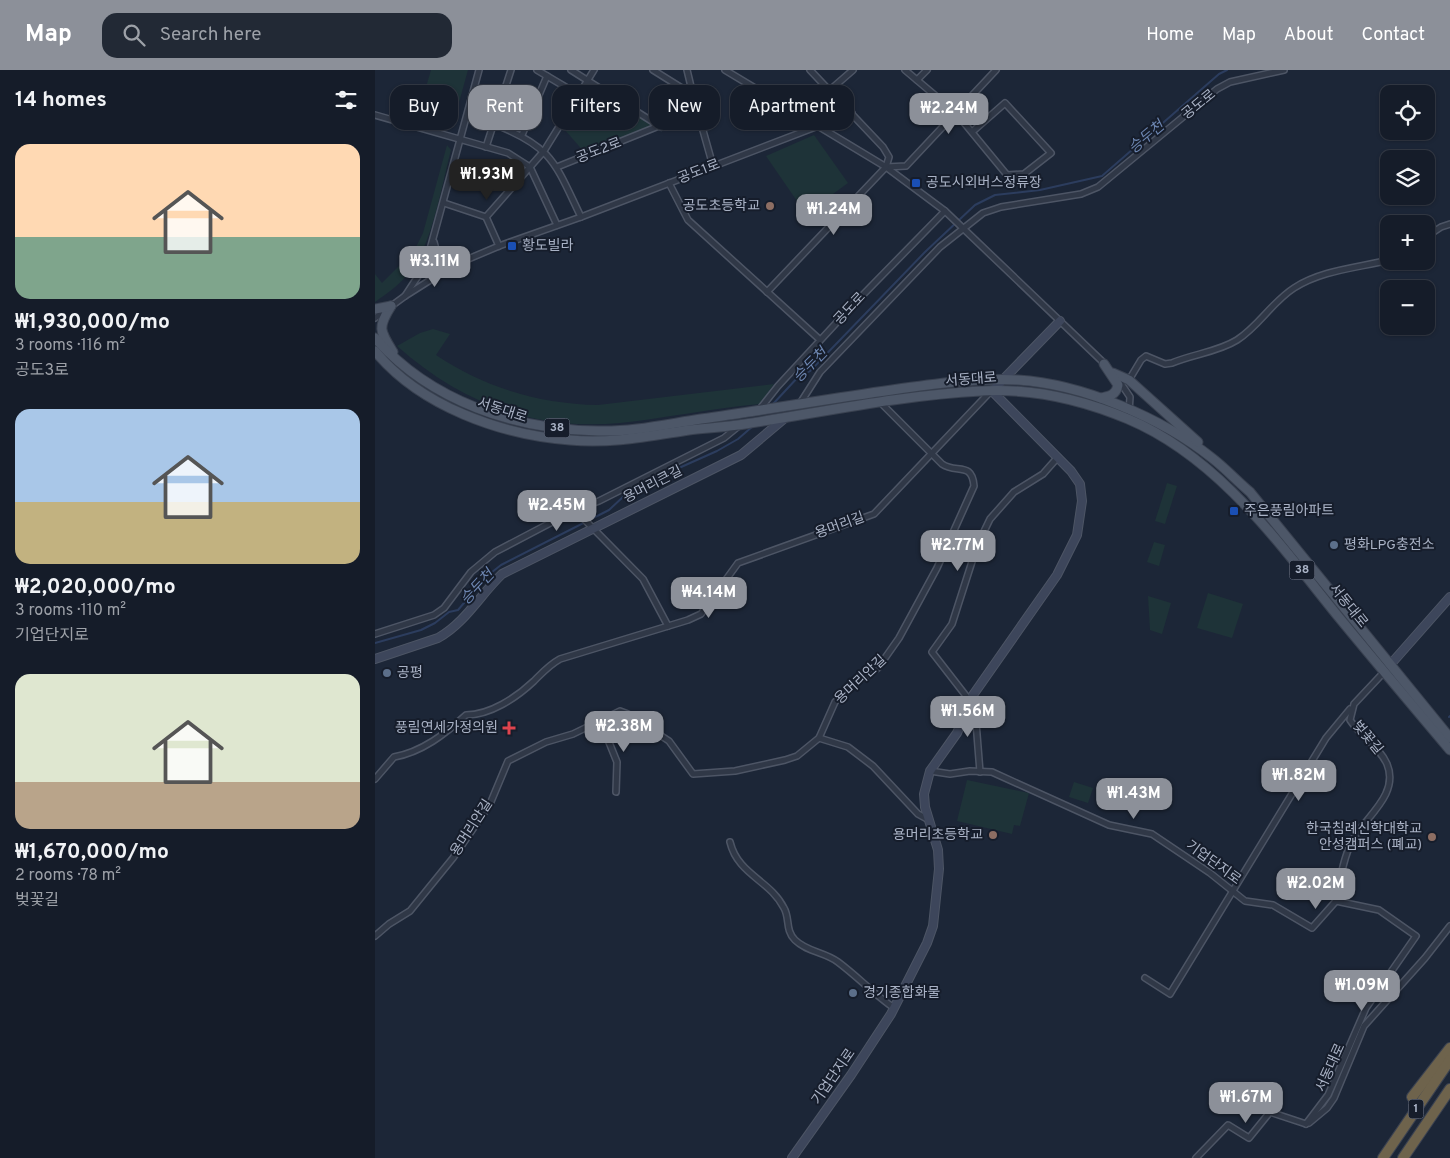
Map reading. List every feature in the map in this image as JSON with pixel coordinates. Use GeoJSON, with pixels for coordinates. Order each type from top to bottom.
{"type":"FeatureCollection","features":[{"type":"Feature","properties":{"kind":"highway"},"geometry":{"type":"LineString","coordinates":[[1411,1097],[1445,1051],[1450,1048]]}},
{"type":"Feature","properties":{"kind":"highway","name":"1"},"geometry":{"type":"LineString","coordinates":[[1383,1158],[1450,1060]]}},
{"type":"Feature","properties":{"kind":"highway","name":"1"},"geometry":{"type":"LineString","coordinates":[[1403,1158],[1450,1089]]}},
{"type":"Feature","properties":{"kind":"main road"},"geometry":{"type":"LineString","coordinates":[[375,309],[391,306]]}},
{"type":"Feature","properties":{"kind":"main road"},"geometry":{"type":"LineString","coordinates":[[391,306],[382,321],[381,328],[397,359]]}},
{"type":"Feature","properties":{"kind":"main road","name":"서동대로"},"geometry":{"type":"LineString","coordinates":[[375,338],[428,384],[462,402],[515,420],[554,428],[600,431],[631,430],[918,386],[1017,380],[1050,384],[1101,398],[1185,451],[1228,489],[1268,529],[1387,669],[1450,738]]}},
{"type":"Feature","properties":{"kind":"main road","name":"서동대로"},"geometry":{"type":"LineString","coordinates":[[376,353],[398,374],[437,401],[505,429],[540,437],[573,441],[606,441],[743,424],[881,402],[992,390],[1025,392],[1073,400],[1129,414],[1184,438],[1211,457],[1250,492],[1281,528],[1450,750]]}},
{"type":"Feature","properties":{"kind":"main road"},"geometry":{"type":"LineString","coordinates":[[1101,398],[1117,392],[1118,385],[1104,364]]}},
{"type":"Feature","properties":{"kind":"main road"},"geometry":{"type":"LineString","coordinates":[[1113,373],[1129,380],[1211,457]]}},
{"type":"Feature","properties":{"kind":"street"},"geometry":{"type":"LineString","coordinates":[[405,296],[426,264],[434,242],[479,70]]}},
{"type":"Feature","properties":{"kind":"street"},"geometry":{"type":"LineString","coordinates":[[506,85],[511,70]]}},
{"type":"Feature","properties":{"kind":"street"},"geometry":{"type":"LineString","coordinates":[[537,70],[562,85]]}},
{"type":"Feature","properties":{"kind":"street"},"geometry":{"type":"LineString","coordinates":[[571,70],[649,118]]}},
{"type":"Feature","properties":{"kind":"street"},"geometry":{"type":"LineString","coordinates":[[585,85],[594,70]]}},
{"type":"Feature","properties":{"kind":"street"},"geometry":{"type":"LineString","coordinates":[[653,70],[677,85]]}},
{"type":"Feature","properties":{"kind":"street"},"geometry":{"type":"LineString","coordinates":[[687,70],[691,85]]}},
{"type":"Feature","properties":{"kind":"street"},"geometry":{"type":"LineString","coordinates":[[810,70],[825,85]]}},
{"type":"Feature","properties":{"kind":"street"},"geometry":{"type":"LineString","coordinates":[[836,85],[853,70]]}},
{"type":"Feature","properties":{"kind":"street"},"geometry":{"type":"LineString","coordinates":[[905,70],[956,112],[972,132],[1007,175],[1024,174],[1051,153],[1005,103],[972,132]]}},
{"type":"Feature","properties":{"kind":"street"},"geometry":{"type":"LineString","coordinates":[[917,80],[927,70]]}},
{"type":"Feature","properties":{"kind":"street"},"geometry":{"type":"LineString","coordinates":[[886,167],[906,166],[996,70]]}},
{"type":"Feature","properties":{"kind":"street","name":"공도로"},"geometry":{"type":"LineString","coordinates":[[796,405],[820,372],[940,246],[983,213],[1081,194],[1098,187],[1217,89],[1230,82],[1284,70]]}},
{"type":"Feature","properties":{"kind":"street"},"geometry":{"type":"LineString","coordinates":[[727,71],[750,85]]}},
{"type":"Feature","properties":{"kind":"street"},"geometry":{"type":"LineString","coordinates":[[521,135],[547,76]]}},
{"type":"Feature","properties":{"kind":"street"},"geometry":{"type":"LineString","coordinates":[[767,292],[886,167],[889,157],[883,147],[854,114]]}},
{"type":"Feature","properties":{"kind":"street"},"geometry":{"type":"LineString","coordinates":[[375,115],[509,153],[530,167],[557,225]]}},
{"type":"Feature","properties":{"kind":"street"},"geometry":{"type":"LineString","coordinates":[[486,146],[492,130]]}},
{"type":"Feature","properties":{"kind":"street"},"geometry":{"type":"LineString","coordinates":[[509,130],[521,135],[544,150],[557,168],[581,217]]}},
{"type":"Feature","properties":{"kind":"street"},"geometry":{"type":"LineString","coordinates":[[487,217],[544,150],[557,130]]}},
{"type":"Feature","properties":{"kind":"street","name":"공도2로"},"geometry":{"type":"LineString","coordinates":[[557,168],[651,130]]}},
{"type":"Feature","properties":{"kind":"street"},"geometry":{"type":"LineString","coordinates":[[702,130],[713,166]]}},
{"type":"Feature","properties":{"kind":"street","name":"공도1로"},"geometry":{"type":"LineString","coordinates":[[375,318],[405,296],[454,265],[499,246],[581,217],[804,130]]}},
{"type":"Feature","properties":{"kind":"street"},"geometry":{"type":"LineString","coordinates":[[825,130],[886,167],[963,227],[1113,373],[1126,389],[1129,397],[1129,414]]}},
{"type":"Feature","properties":{"kind":"street"},"geometry":{"type":"LineString","coordinates":[[669,183],[688,220],[818,338]]}},
{"type":"Feature","properties":{"kind":"street"},"geometry":{"type":"LineString","coordinates":[[444,203],[487,217],[499,246]]}},
{"type":"Feature","properties":{"kind":"street","name":"공도로"},"geometry":{"type":"LineString","coordinates":[[761,410],[778,386],[851,307],[947,213]]}},
{"type":"Feature","properties":{"kind":"street"},"geometry":{"type":"LineString","coordinates":[[1435,231],[1450,224]]}},
{"type":"Feature","properties":{"kind":"street"},"geometry":{"type":"LineString","coordinates":[[434,242],[441,260],[446,264],[454,265]]}},
{"type":"Feature","properties":{"kind":"street"},"geometry":{"type":"LineString","coordinates":[[1129,380],[1141,360],[1146,356],[1165,364],[1172,363],[1236,341],[1294,288],[1309,280],[1333,272],[1380,262]]}},
{"type":"Feature","properties":{"kind":"street"},"geometry":{"type":"LineString","coordinates":[[426,264],[438,268],[454,265]]}},
{"type":"Feature","properties":{"kind":"street"},"geometry":{"type":"LineString","coordinates":[[992,390],[1060,321]]}},
{"type":"Feature","properties":{"kind":"street","name":"용머리길"},"geometry":{"type":"LineString","coordinates":[[375,779],[394,757],[407,755],[443,736],[466,715],[479,715],[503,704],[532,683],[551,663],[560,658],[668,626],[701,614],[738,563],[874,514],[992,390]]}},
{"type":"Feature","properties":{"kind":"street","name":"기업단지로"},"geometry":{"type":"LineString","coordinates":[[792,1158],[851,1075],[894,1008],[915,970],[933,926],[938,850],[924,794],[930,771],[957,733],[971,701],[1057,575],[1077,535],[1082,509],[1080,484],[1071,470],[992,390]]}},
{"type":"Feature","properties":{"kind":"street","name":"용머리안길"},"geometry":{"type":"LineString","coordinates":[[375,936],[389,924],[411,911],[458,850],[490,804],[508,761],[546,742],[573,734],[620,711],[628,714],[669,741],[693,774],[735,771],[785,760],[797,756],[819,738],[835,702],[849,687],[878,668],[899,638],[923,595],[974,486],[974,478],[969,472],[964,469],[947,468],[881,402]]}},
{"type":"Feature","properties":{"kind":"street","name":"용머리큰길"},"geometry":{"type":"LineString","coordinates":[[375,659],[438,638],[447,633],[462,621],[485,590],[502,574],[591,527],[741,455],[783,417]]}},
{"type":"Feature","properties":{"kind":"street"},"geometry":{"type":"LineString","coordinates":[[375,634],[434,615],[444,608],[471,572],[495,552],[725,438],[743,424]]}},
{"type":"Feature","properties":{"kind":"street"},"geometry":{"type":"LineString","coordinates":[[980,772],[976,722],[971,701],[932,652],[952,624],[977,546],[990,520],[1014,492],[1043,474],[1058,457]]}},
{"type":"Feature","properties":{"kind":"street"},"geometry":{"type":"LineString","coordinates":[[576,512],[643,579],[668,626]]}},
{"type":"Feature","properties":{"kind":"street"},"geometry":{"type":"LineString","coordinates":[[1387,669],[1450,597]]}},
{"type":"Feature","properties":{"kind":"street","name":"벚꽃길"},"geometry":{"type":"LineString","coordinates":[[1336,901],[1345,859],[1353,840],[1369,820],[1386,793],[1390,780],[1388,766],[1381,753],[1350,720],[1354,704],[1387,669]]}},
{"type":"Feature","properties":{"kind":"street"},"geometry":{"type":"LineString","coordinates":[[1145,978],[1170,994],[1326,738],[1354,704]]}},
{"type":"Feature","properties":{"kind":"street"},"geometry":{"type":"LineString","coordinates":[[600,720],[617,762],[616,792]]}},
{"type":"Feature","properties":{"kind":"street"},"geometry":{"type":"LineString","coordinates":[[819,738],[848,747],[873,766],[917,814],[929,820]]}},
{"type":"Feature","properties":{"kind":"street","name":"기업단지로"},"geometry":{"type":"LineString","coordinates":[[930,771],[950,774],[992,772],[1109,826],[1153,834],[1210,873],[1245,901],[1273,905],[1312,928],[1336,901]]}},
{"type":"Feature","properties":{"kind":"street"},"geometry":{"type":"LineString","coordinates":[[730,842],[739,863],[761,881],[785,908],[786,925],[793,939],[805,948],[837,961],[873,993],[894,1008]]}},
{"type":"Feature","properties":{"kind":"street"},"geometry":{"type":"LineString","coordinates":[[1195,1158],[1228,1125],[1249,1138],[1270,1112],[1306,1124],[1328,1095],[1366,1008],[1416,936],[1379,910],[1336,901]]}},
{"type":"Feature","properties":{"kind":"street","name":"서동대로"},"geometry":{"type":"LineString","coordinates":[[1306,1124],[1314,1120],[1333,1098],[1370,1018],[1425,958],[1450,926]]}},
{"type":"Feature","properties":{"kind":"green space"},"geometry":{"type":"Polygon","coordinates":[[[431,70],[468,70],[458,106],[458,85],[427,85],[431,70]]]}},
{"type":"Feature","properties":{"kind":"green space"},"geometry":{"type":"Polygon","coordinates":[[[639,117],[649,123],[649,127],[585,153],[565,130],[639,130],[639,117]]]}},
{"type":"Feature","properties":{"kind":"green space"},"geometry":{"type":"Polygon","coordinates":[[[814,135],[848,183],[822,202],[826,209],[810,220],[766,156],[814,135]]]}},
{"type":"Feature","properties":{"kind":"green space"},"geometry":{"type":"Polygon","coordinates":[[[447,145],[451,150],[435,214],[418,260],[410,272],[394,288],[375,302],[375,274],[382,283],[414,251],[423,233],[447,145]]]}},
{"type":"Feature","properties":{"kind":"green space"},"geometry":{"type":"Polygon","coordinates":[[[433,329],[450,334],[436,355],[455,367],[493,385],[514,392],[555,401],[598,405],[774,384],[760,404],[620,423],[588,424],[558,422],[500,409],[473,398],[421,366],[397,346],[420,333],[433,329]]]}},
{"type":"Feature","properties":{"kind":"green space"},"geometry":{"type":"Polygon","coordinates":[[[1167,483],[1177,486],[1165,524],[1155,521],[1167,483]]]}},
{"type":"Feature","properties":{"kind":"green space"},"geometry":{"type":"Polygon","coordinates":[[[1154,542],[1165,545],[1159,566],[1147,562],[1154,542]]]}},
{"type":"Feature","properties":{"kind":"green space"},"geometry":{"type":"Polygon","coordinates":[[[1208,593],[1243,604],[1232,638],[1197,628],[1208,593]]]}},
{"type":"Feature","properties":{"kind":"green space"},"geometry":{"type":"Polygon","coordinates":[[[1148,596],[1171,603],[1162,634],[1150,630],[1148,596]]]}},
{"type":"Feature","properties":{"kind":"green space"},"geometry":{"type":"Polygon","coordinates":[[[967,780],[1029,793],[1020,826],[1014,825],[1012,834],[957,821],[967,780]]]}},
{"type":"Feature","properties":{"kind":"green space"},"geometry":{"type":"Polygon","coordinates":[[[1074,782],[1093,788],[1088,803],[1069,797],[1074,782]]]}},
{"type":"Feature","properties":{"kind":"waterway","name":"승두천"},"geometry":{"type":"LineString","coordinates":[[773,404],[799,376],[810,371],[925,252],[975,205],[995,195],[1040,190],[1102,176],[1219,74],[1227,70]]}},
{"type":"Feature","properties":{"kind":"waterway","name":"승두천"},"geometry":{"type":"LineString","coordinates":[[375,643],[421,630],[435,623],[449,612],[458,610],[487,576],[501,565],[609,510],[624,496],[643,484],[717,451],[738,439],[753,426]]}},
{"type":"Feature","properties":{"kind":"place","name":"공도시외버스정류장"},"geometry":{"type":"Point","coordinates":[916,183]}},
{"type":"Feature","properties":{"kind":"place","name":"공도초등학교"},"geometry":{"type":"Point","coordinates":[770,206]}},
{"type":"Feature","properties":{"kind":"place","name":"황도빌라"},"geometry":{"type":"Point","coordinates":[512,246]}},
{"type":"Feature","properties":{"kind":"place","name":"주은풍림아파트"},"geometry":{"type":"Point","coordinates":[1234,511]}},
{"type":"Feature","properties":{"kind":"place","name":"평화LPG충전소"},"geometry":{"type":"Point","coordinates":[1334,545]}},
{"type":"Feature","properties":{"kind":"place","name":"공평"},"geometry":{"type":"Point","coordinates":[387,673]}},
{"type":"Feature","properties":{"kind":"place","name":"풍림연세가정의원"},"geometry":{"type":"Point","coordinates":[509,728]}},
{"type":"Feature","properties":{"kind":"place","name":"용머리초등학교"},"geometry":{"type":"Point","coordinates":[993,835]}},
{"type":"Feature","properties":{"kind":"place","name":"한국침례신학대학교 안성캠퍼스 (폐교)"},"geometry":{"type":"Point","coordinates":[1432,837]}},
{"type":"Feature","properties":{"kind":"place","name":"경기종합화물"},"geometry":{"type":"Point","coordinates":[853,993]}}]}
